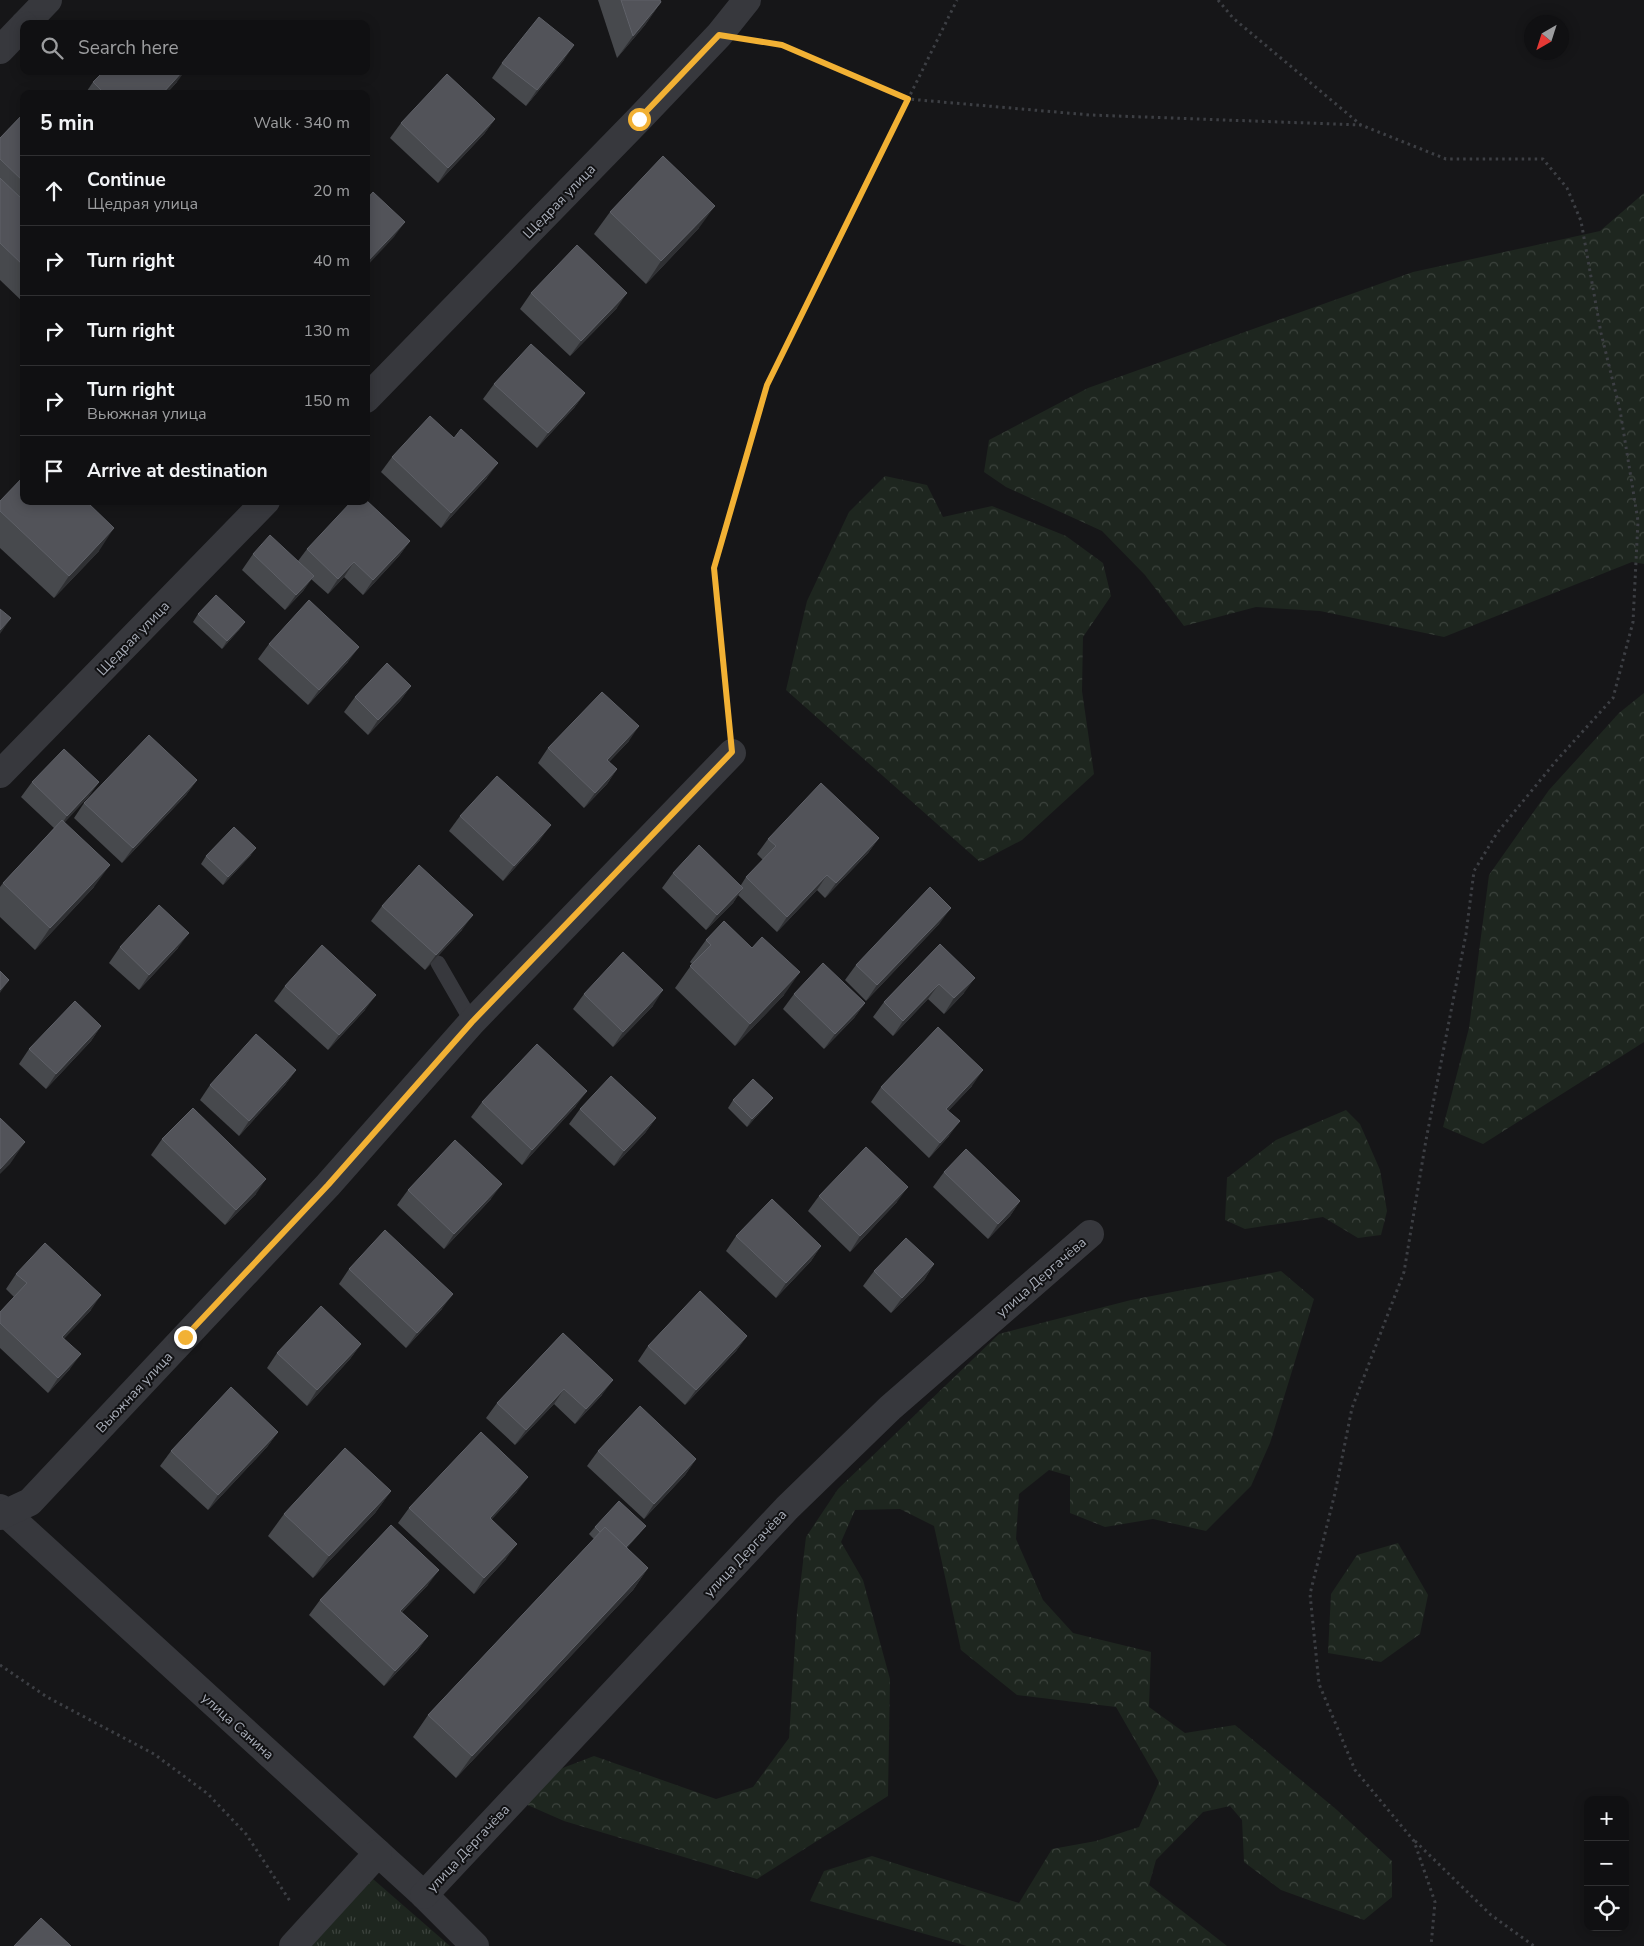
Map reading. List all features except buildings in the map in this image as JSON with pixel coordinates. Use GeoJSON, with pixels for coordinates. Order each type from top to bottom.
{"type":"FeatureCollection","features":[{"type":"Feature","properties":{"kind":"street"},"geometry":{"type":"LineString","coordinates":[[28,20],[48,0]]}},
{"type":"Feature","properties":{"kind":"street","name":"Щедрая улица"},"geometry":{"type":"LineString","coordinates":[[370,395],[719,35],[746,0]]}},
{"type":"Feature","properties":{"kind":"street"},"geometry":{"type":"LineString","coordinates":[[0,50],[20,28]]}},
{"type":"Feature","properties":{"kind":"street","name":"Щедрая улица"},"geometry":{"type":"LineString","coordinates":[[0,774],[262,505]]}},
{"type":"Feature","properties":{"kind":"street","name":"Вьюжная улица"},"geometry":{"type":"LineString","coordinates":[[2,1513],[30,1502],[328,1185],[472,1022],[732,752]]}},
{"type":"Feature","properties":{"kind":"street","name":"улица Дергачёва"},"geometry":{"type":"LineString","coordinates":[[424,1895],[787,1508],[890,1408],[1090,1234]]}},
{"type":"Feature","properties":{"kind":"street","name":"улица Санина"},"geometry":{"type":"LineString","coordinates":[[2,1513],[424,1895],[475,1946]]}},
{"type":"Feature","properties":{"kind":"street"},"geometry":{"type":"LineString","coordinates":[[301,1937],[378,1854]]}},
{"type":"Feature","properties":{"kind":"lane"},"geometry":{"type":"LineString","coordinates":[[438,963],[472,1022]]}},
{"type":"Feature","properties":{"kind":"path"},"geometry":{"type":"LineString","coordinates":[[732,752],[714,568],[767,385],[957,0]]}},
{"type":"Feature","properties":{"kind":"path"},"geometry":{"type":"LineString","coordinates":[[1218,0],[1233,18],[1361,125],[1446,159],[1542,159],[1567,188],[1581,221],[1601,333],[1620,410],[1638,521],[1633,622],[1613,698],[1556,761],[1497,834],[1474,870],[1466,934],[1426,1140],[1404,1272],[1352,1408],[1335,1493],[1310,1594],[1319,1684],[1355,1770],[1414,1841],[1491,1915],[1534,1946]]}},
{"type":"Feature","properties":{"kind":"path"},"geometry":{"type":"LineString","coordinates":[[719,35],[782,45],[908,99],[1090,115],[1361,125]]}},
{"type":"Feature","properties":{"kind":"path"},"geometry":{"type":"LineString","coordinates":[[0,1666],[47,1697],[154,1754],[208,1794],[246,1834],[301,1937]]}},
{"type":"Feature","properties":{"kind":"path"},"geometry":{"type":"LineString","coordinates":[[1414,1841],[1435,1902],[1431,1946]]}},
{"type":"Feature","properties":{"kind":"green space"},"geometry":{"type":"Polygon","coordinates":[[[1644,193],[1644,564],[1632,562],[1444,637],[1320,611],[1256,607],[1184,626],[1145,575],[1102,531],[1006,487],[984,472],[989,440],[1088,388],[1413,272],[1600,231],[1644,193]]]}},
{"type":"Feature","properties":{"kind":"green space"},"geometry":{"type":"Polygon","coordinates":[[[885,476],[927,485],[943,517],[992,506],[1066,536],[1103,563],[1111,596],[1083,637],[1082,691],[1094,774],[1022,840],[980,862],[786,690],[807,601],[849,512],[885,476]]]}},
{"type":"Feature","properties":{"kind":"green space"},"geometry":{"type":"Polygon","coordinates":[[[1644,693],[1644,1042],[1483,1144],[1443,1127],[1469,1028],[1489,875],[1549,790],[1619,713],[1644,693]]]}},
{"type":"Feature","properties":{"kind":"green space"},"geometry":{"type":"Polygon","coordinates":[[[1346,1110],[1360,1124],[1380,1170],[1387,1211],[1381,1235],[1358,1238],[1323,1217],[1245,1229],[1225,1220],[1227,1178],[1276,1140],[1346,1110]]]}},
{"type":"Feature","properties":{"kind":"green space"},"geometry":{"type":"Polygon","coordinates":[[[1281,1271],[1314,1299],[1270,1443],[1251,1486],[1206,1531],[1153,1519],[1105,1527],[1070,1513],[1070,1476],[1049,1470],[1019,1494],[1016,1539],[1043,1600],[1073,1633],[1151,1652],[1149,1707],[1185,1733],[1235,1725],[1337,1810],[1392,1861],[1392,1897],[1364,1920],[1281,1890],[1244,1862],[1242,1820],[1230,1806],[1203,1812],[1156,1860],[1149,1885],[1227,1946],[967,1946],[810,1901],[824,1871],[872,1856],[1019,1903],[1052,1849],[1096,1841],[1139,1827],[1159,1782],[1116,1707],[1017,1695],[961,1650],[934,1526],[900,1509],[855,1510],[841,1542],[863,1580],[890,1679],[888,1796],[757,1879],[564,1821],[523,1803],[547,1774],[594,1756],[716,1799],[753,1787],[789,1738],[797,1612],[806,1537],[838,1489],[999,1334],[1131,1300],[1281,1271]]]}},
{"type":"Feature","properties":{"kind":"green space"},"geometry":{"type":"Polygon","coordinates":[[[1398,1543],[1428,1595],[1420,1634],[1381,1662],[1328,1653],[1331,1594],[1357,1555],[1398,1543]]]}},
{"type":"Feature","properties":{"kind":"green space"},"geometry":{"type":"Polygon","coordinates":[[[373,1879],[450,1946],[311,1946],[373,1879]]]}},
{"type":"Feature","properties":{"kind":"route"},"geometry":{"type":"LineString","coordinates":[[185,1337],[328,1185],[472,1022],[732,752],[714,568],[767,385],[908,99],[782,45],[719,35],[639,119]]}}]}
